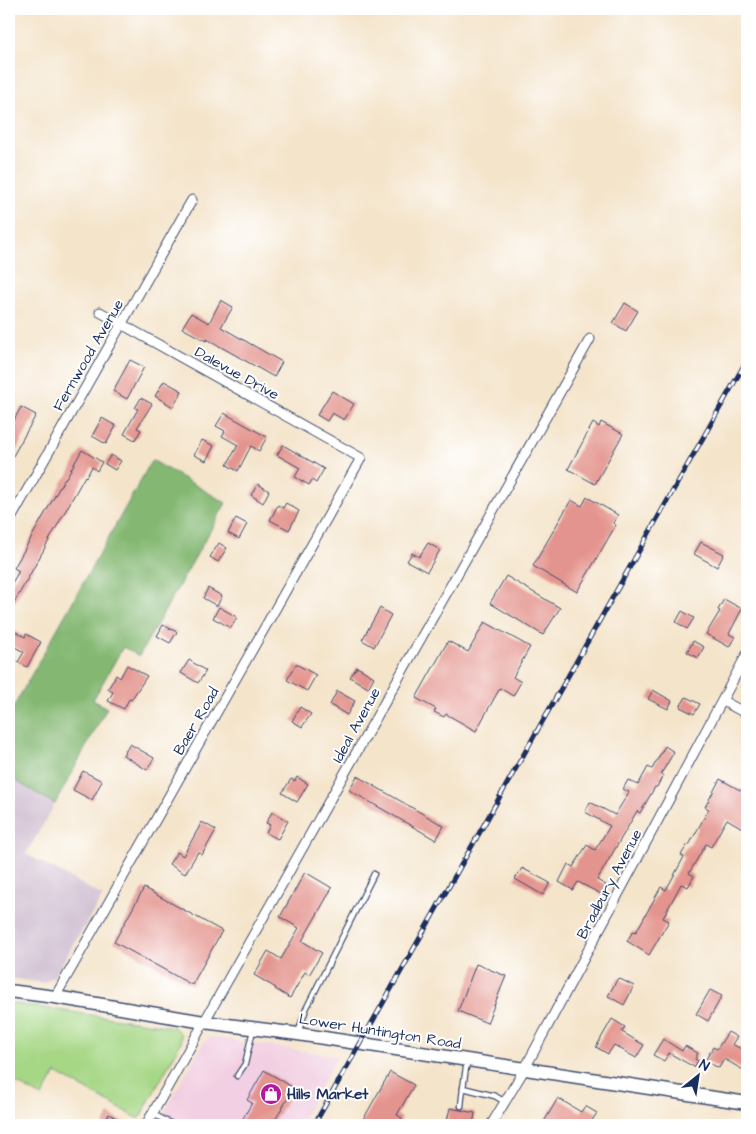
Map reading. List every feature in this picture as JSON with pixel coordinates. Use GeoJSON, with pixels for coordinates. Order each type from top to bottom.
{"type":"FeatureCollection","features":[{"type":"Feature","properties":{"kind":"main road","name":"Lower Huntington Road"},"geometry":{"type":"LineString","coordinates":[[9,991],[747,1103]]}},
{"type":"Feature","properties":{"kind":"street","name":"Fernwood Avenue"},"geometry":{"type":"LineString","coordinates":[[9,522],[192,200]]}},
{"type":"Feature","properties":{"kind":"street","name":"Dalevue Drive"},"geometry":{"type":"LineString","coordinates":[[100,312],[361,458]]}},
{"type":"Feature","properties":{"kind":"street","name":"Ideal Avenue"},"geometry":{"type":"LineString","coordinates":[[146,1125],[590,339]]}},
{"type":"Feature","properties":{"kind":"street","name":"Baer Road"},"geometry":{"type":"LineString","coordinates":[[55,997],[361,458]]}},
{"type":"Feature","properties":{"kind":"street","name":"Bradbury Avenue"},"geometry":{"type":"LineString","coordinates":[[490,1125],[524,1070],[747,654]]}},
{"type":"Feature","properties":{"kind":"street"},"geometry":{"type":"LineString","coordinates":[[723,701],[747,714]]}},
{"type":"Feature","properties":{"kind":"lane"},"geometry":{"type":"LineString","coordinates":[[298,1034],[306,1009],[374,874]]}},
{"type":"Feature","properties":{"kind":"lane"},"geometry":{"type":"LineString","coordinates":[[237,1076],[244,1064],[253,1028]]}},
{"type":"Feature","properties":{"kind":"lane"},"geometry":{"type":"LineString","coordinates":[[461,1106],[467,1061]]}},
{"type":"Feature","properties":{"kind":"lane"},"geometry":{"type":"LineString","coordinates":[[463,1088],[495,1096],[504,1102]]}},
{"type":"Feature","properties":{"kind":"lane"},"geometry":{"type":"LineString","coordinates":[[153,1113],[174,1125]]}},
{"type":"Feature","properties":{"kind":"shaded area"},"geometry":{"type":"Polygon","coordinates":[[[9,777],[55,804],[26,854],[103,896],[54,976],[44,983],[9,978],[9,777]]]}},
{"type":"Feature","properties":{"kind":"shaded area"},"geometry":{"type":"Polygon","coordinates":[[[209,1037],[338,1056],[299,1125],[157,1125],[203,1043],[209,1037]]]}},
{"type":"Feature","properties":{"kind":"green space"},"geometry":{"type":"Polygon","coordinates":[[[152,460],[226,503],[139,656],[123,647],[93,700],[107,708],[55,804],[9,777],[9,715],[152,460]]]}},
{"type":"Feature","properties":{"kind":"green space"},"geometry":{"type":"Polygon","coordinates":[[[9,1003],[174,1027],[181,1034],[181,1043],[139,1119],[56,1073],[42,1097],[9,1079],[9,1003]]]}},
{"type":"Feature","properties":{"kind":"building"},"geometry":{"type":"Polygon","coordinates":[[[221,300],[233,307],[221,327],[282,362],[274,377],[207,339],[206,341],[182,328],[191,313],[209,323],[221,300]]]}},
{"type":"Feature","properties":{"kind":"building"},"geometry":{"type":"Polygon","coordinates":[[[625,303],[638,311],[626,331],[613,323],[625,303]]]}},
{"type":"Feature","properties":{"kind":"building"},"geometry":{"type":"Polygon","coordinates":[[[130,360],[144,367],[127,399],[113,391],[130,360]]]}},
{"type":"Feature","properties":{"kind":"building"},"geometry":{"type":"Polygon","coordinates":[[[164,381],[182,391],[173,407],[155,396],[164,381]]]}},
{"type":"Feature","properties":{"kind":"building"},"geometry":{"type":"Polygon","coordinates":[[[332,391],[354,404],[344,420],[332,413],[327,421],[317,415],[332,391]]]}},
{"type":"Feature","properties":{"kind":"building"},"geometry":{"type":"Polygon","coordinates":[[[141,398],[152,404],[137,428],[141,430],[135,440],[124,434],[138,409],[135,408],[141,398]]]}},
{"type":"Feature","properties":{"kind":"building"},"geometry":{"type":"Polygon","coordinates":[[[21,407],[36,415],[9,463],[9,429],[21,407]]]}},
{"type":"Feature","properties":{"kind":"building"},"geometry":{"type":"Polygon","coordinates":[[[224,413],[267,437],[259,451],[251,446],[238,471],[227,465],[238,445],[222,436],[225,431],[216,426],[224,413]]]}},
{"type":"Feature","properties":{"kind":"building"},"geometry":{"type":"Polygon","coordinates":[[[102,418],[116,426],[106,444],[92,436],[102,418]]]}},
{"type":"Feature","properties":{"kind":"building"},"geometry":{"type":"Polygon","coordinates":[[[601,422],[623,434],[595,484],[568,469],[593,423],[599,427],[601,422]]]}},
{"type":"Feature","properties":{"kind":"building"},"geometry":{"type":"Polygon","coordinates":[[[202,440],[214,446],[206,461],[194,455],[202,440]]]}},
{"type":"Feature","properties":{"kind":"building"},"geometry":{"type":"Polygon","coordinates":[[[283,445],[324,469],[316,483],[312,480],[309,485],[295,477],[300,468],[277,455],[283,445]]]}},
{"type":"Feature","properties":{"kind":"building"},"geometry":{"type":"Polygon","coordinates":[[[82,450],[102,462],[97,471],[92,467],[85,476],[9,612],[9,588],[19,571],[14,568],[82,450]]]}},
{"type":"Feature","properties":{"kind":"building"},"geometry":{"type":"Polygon","coordinates":[[[111,455],[121,461],[115,470],[105,464],[111,455]]]}},
{"type":"Feature","properties":{"kind":"building"},"geometry":{"type":"Polygon","coordinates":[[[258,484],[269,491],[263,503],[251,495],[258,484]]]}},
{"type":"Feature","properties":{"kind":"building"},"geometry":{"type":"Polygon","coordinates":[[[587,497],[618,515],[613,523],[616,525],[577,592],[533,566],[571,500],[582,506],[587,497]]]}},
{"type":"Feature","properties":{"kind":"building"},"geometry":{"type":"Polygon","coordinates":[[[286,503],[299,511],[289,530],[270,520],[278,505],[283,508],[286,503]]]}},
{"type":"Feature","properties":{"kind":"building"},"geometry":{"type":"Polygon","coordinates":[[[236,518],[247,524],[239,539],[228,533],[236,518]]]}},
{"type":"Feature","properties":{"kind":"building"},"geometry":{"type":"Polygon","coordinates":[[[701,542],[724,554],[717,567],[694,554],[701,542]]]}},
{"type":"Feature","properties":{"kind":"building"},"geometry":{"type":"Polygon","coordinates":[[[219,543],[227,548],[218,562],[210,557],[219,543]]]}},
{"type":"Feature","properties":{"kind":"building"},"geometry":{"type":"Polygon","coordinates":[[[428,543],[440,550],[427,572],[407,561],[412,553],[419,557],[428,543]]]}},
{"type":"Feature","properties":{"kind":"building"},"geometry":{"type":"Polygon","coordinates":[[[506,576],[560,608],[543,635],[490,603],[506,576]]]}},
{"type":"Feature","properties":{"kind":"building"},"geometry":{"type":"Polygon","coordinates":[[[208,588],[222,596],[217,606],[203,598],[208,588]]]}},
{"type":"Feature","properties":{"kind":"building"},"geometry":{"type":"Polygon","coordinates":[[[724,599],[742,609],[729,634],[735,637],[729,647],[706,634],[720,611],[718,610],[724,599]]]}},
{"type":"Feature","properties":{"kind":"building"},"geometry":{"type":"Polygon","coordinates":[[[219,607],[237,617],[231,628],[213,618],[219,607]]]}},
{"type":"Feature","properties":{"kind":"building"},"geometry":{"type":"Polygon","coordinates":[[[380,608],[391,615],[374,647],[362,640],[380,608]]]}},
{"type":"Feature","properties":{"kind":"building"},"geometry":{"type":"Polygon","coordinates":[[[682,611],[694,618],[687,629],[676,622],[682,611]]]}},
{"type":"Feature","properties":{"kind":"building"},"geometry":{"type":"Polygon","coordinates":[[[485,622],[530,647],[513,677],[521,682],[513,696],[500,688],[476,731],[446,714],[444,717],[434,712],[436,709],[416,698],[448,641],[468,652],[485,622]]]}},
{"type":"Feature","properties":{"kind":"building"},"geometry":{"type":"Polygon","coordinates":[[[163,625],[177,632],[170,643],[157,636],[163,625]]]}},
{"type":"Feature","properties":{"kind":"building"},"geometry":{"type":"Polygon","coordinates":[[[9,628],[25,637],[26,634],[41,642],[27,667],[18,662],[24,652],[9,644],[9,628]]]}},
{"type":"Feature","properties":{"kind":"building"},"geometry":{"type":"Polygon","coordinates":[[[693,641],[704,647],[698,658],[687,652],[693,641]]]}},
{"type":"Feature","properties":{"kind":"building"},"geometry":{"type":"Polygon","coordinates":[[[189,660],[206,671],[198,683],[181,673],[189,660]]]}},
{"type":"Feature","properties":{"kind":"building"},"geometry":{"type":"Polygon","coordinates":[[[296,664],[316,675],[307,691],[287,680],[296,664]]]}},
{"type":"Feature","properties":{"kind":"building"},"geometry":{"type":"Polygon","coordinates":[[[127,665],[147,676],[131,700],[129,699],[124,709],[108,701],[113,692],[108,689],[116,675],[120,678],[127,665]]]}},
{"type":"Feature","properties":{"kind":"building"},"geometry":{"type":"Polygon","coordinates":[[[357,667],[374,677],[368,688],[350,677],[357,667]]]}},
{"type":"Feature","properties":{"kind":"building"},"geometry":{"type":"Polygon","coordinates":[[[653,690],[672,701],[668,709],[648,699],[653,690]]]}},
{"type":"Feature","properties":{"kind":"building"},"geometry":{"type":"Polygon","coordinates":[[[337,691],[355,701],[347,715],[330,705],[337,691]]]}},
{"type":"Feature","properties":{"kind":"building"},"geometry":{"type":"Polygon","coordinates":[[[686,697],[700,704],[694,714],[680,707],[686,697]]]}},
{"type":"Feature","properties":{"kind":"building"},"geometry":{"type":"Polygon","coordinates":[[[300,707],[311,714],[302,727],[292,721],[300,707]]]}},
{"type":"Feature","properties":{"kind":"building"},"geometry":{"type":"Polygon","coordinates":[[[130,744],[154,758],[147,770],[123,755],[130,744]]]}},
{"type":"Feature","properties":{"kind":"building"},"geometry":{"type":"Polygon","coordinates":[[[665,746],[674,752],[661,774],[663,775],[657,787],[655,787],[640,813],[637,811],[597,880],[606,885],[601,894],[578,882],[573,890],[559,882],[568,864],[573,867],[587,845],[595,850],[610,826],[585,812],[590,802],[615,815],[629,792],[623,789],[628,780],[638,785],[648,767],[652,769],[665,746]]]}},
{"type":"Feature","properties":{"kind":"building"},"geometry":{"type":"Polygon","coordinates":[[[83,771],[102,781],[92,800],[73,790],[83,771]]]}},
{"type":"Feature","properties":{"kind":"building"},"geometry":{"type":"Polygon","coordinates":[[[357,776],[444,826],[436,840],[349,790],[357,776]]]}},
{"type":"Feature","properties":{"kind":"building"},"geometry":{"type":"Polygon","coordinates":[[[297,777],[308,784],[297,802],[282,793],[291,779],[295,781],[297,777]]]}},
{"type":"Feature","properties":{"kind":"building"},"geometry":{"type":"Polygon","coordinates":[[[720,779],[747,794],[747,831],[727,819],[711,847],[706,844],[689,873],[694,876],[688,887],[681,884],[663,918],[669,921],[649,955],[627,941],[633,931],[636,932],[661,887],[666,890],[684,857],[681,855],[689,845],[709,809],[705,807],[720,779]]]}},
{"type":"Feature","properties":{"kind":"building"},"geometry":{"type":"Polygon","coordinates":[[[272,812],[288,821],[278,839],[266,833],[270,825],[266,823],[272,812]]]}},
{"type":"Feature","properties":{"kind":"building"},"geometry":{"type":"Polygon","coordinates":[[[202,822],[216,830],[202,855],[198,852],[185,874],[169,864],[177,852],[183,856],[202,822]]]}},
{"type":"Feature","properties":{"kind":"building"},"geometry":{"type":"Polygon","coordinates":[[[522,868],[550,883],[543,895],[515,879],[522,868]]]}},
{"type":"Feature","properties":{"kind":"building"},"geometry":{"type":"Polygon","coordinates":[[[305,872],[332,888],[302,941],[322,953],[309,975],[305,972],[290,998],[254,975],[268,951],[281,959],[299,928],[280,917],[305,872]]]}},
{"type":"Feature","properties":{"kind":"building"},"geometry":{"type":"Polygon","coordinates":[[[144,888],[222,931],[192,985],[114,942],[144,888]]]}},
{"type":"Feature","properties":{"kind":"building"},"geometry":{"type":"Polygon","coordinates":[[[476,964],[506,976],[487,1023],[458,1011],[476,964]]]}},
{"type":"Feature","properties":{"kind":"building"},"geometry":{"type":"Polygon","coordinates":[[[618,978],[634,986],[624,1005],[608,996],[618,978]]]}},
{"type":"Feature","properties":{"kind":"building"},"geometry":{"type":"Polygon","coordinates":[[[710,990],[722,996],[708,1021],[696,1014],[710,990]]]}},
{"type":"Feature","properties":{"kind":"building"},"geometry":{"type":"Polygon","coordinates":[[[612,1019],[625,1027],[622,1032],[644,1045],[636,1058],[614,1045],[608,1054],[596,1047],[612,1019]]]}},
{"type":"Feature","properties":{"kind":"building"},"geometry":{"type":"Polygon","coordinates":[[[728,1032],[737,1037],[732,1044],[747,1052],[747,1072],[724,1059],[719,1068],[705,1061],[713,1047],[717,1049],[728,1032]]]}},
{"type":"Feature","properties":{"kind":"building"},"geometry":{"type":"Polygon","coordinates":[[[663,1039],[682,1051],[685,1046],[698,1053],[695,1059],[698,1061],[694,1067],[669,1053],[664,1061],[653,1055],[663,1039]]]}},
{"type":"Feature","properties":{"kind":"building","name":"Hills Market"},"geometry":{"type":"Polygon","coordinates":[[[264,1070],[294,1088],[272,1125],[239,1125],[252,1103],[247,1100],[264,1070]]]}},
{"type":"Feature","properties":{"kind":"building"},"geometry":{"type":"Polygon","coordinates":[[[390,1072],[414,1085],[397,1115],[402,1118],[398,1125],[360,1125],[390,1072]]]}},
{"type":"Feature","properties":{"kind":"building"},"geometry":{"type":"Polygon","coordinates":[[[558,1098],[581,1112],[585,1106],[597,1113],[589,1125],[542,1125],[558,1098]]]}},
{"type":"Feature","properties":{"kind":"building"},"geometry":{"type":"Polygon","coordinates":[[[450,1108],[475,1113],[473,1125],[446,1125],[450,1108]]]}},
{"type":"Feature","properties":{"kind":"building"},"geometry":{"type":"Polygon","coordinates":[[[109,1114],[129,1125],[103,1125],[109,1114]]]}},
{"type":"Feature","properties":{"kind":"railway"},"geometry":{"type":"LineString","coordinates":[[314,1125],[747,360]]}},
{"type":"Feature","properties":{"kind":"place","name":"Hills Market"},"geometry":{"type":"Point","coordinates":[271,1094]}}]}
